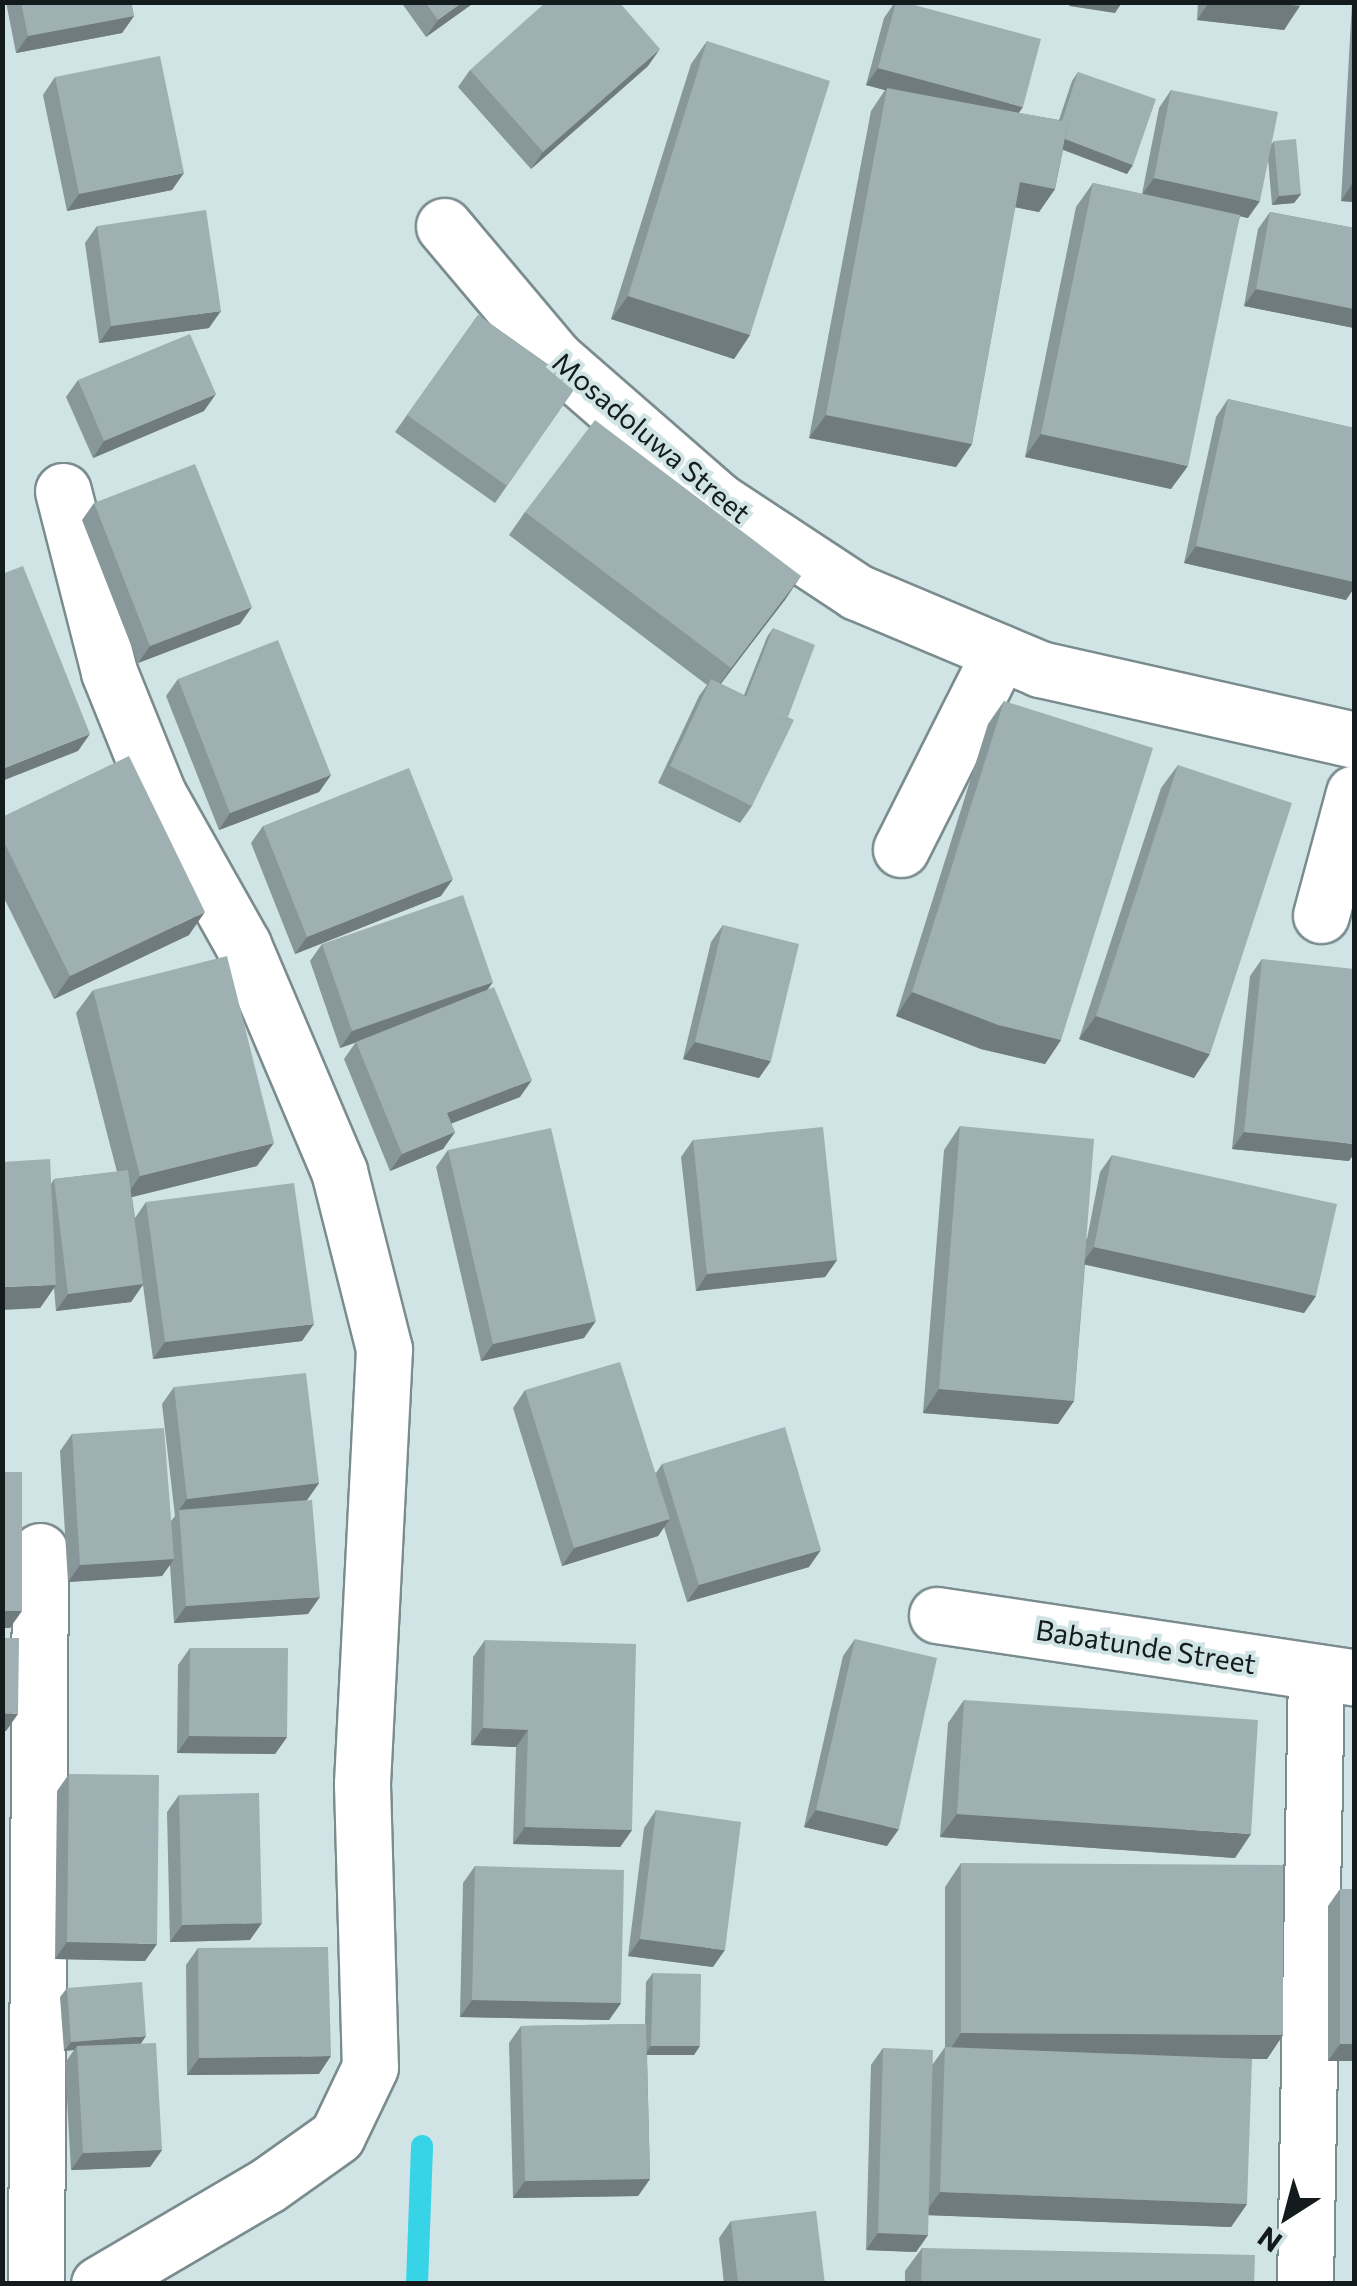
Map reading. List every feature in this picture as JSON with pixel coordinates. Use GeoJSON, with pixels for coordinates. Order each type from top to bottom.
{"type":"FeatureCollection","features":[{"type":"Feature","properties":{"kind":"street","name":"Mosadoluwa Street"},"geometry":{"type":"LineString","coordinates":[[444,226],[555,358],[719,501],[857,592],[1040,669],[1354,740]]}},
{"type":"Feature","properties":{"kind":"street"},"geometry":{"type":"LineString","coordinates":[[63,491],[109,672],[158,794],[243,945],[339,1171],[384,1349],[362,1784],[370,2067],[337,2136],[268,2186],[99,2284]]}},
{"type":"Feature","properties":{"kind":"street"},"geometry":{"type":"LineString","coordinates":[[900,849],[1000,652]]}},
{"type":"Feature","properties":{"kind":"street"},"geometry":{"type":"LineString","coordinates":[[1321,915],[1354,793]]}},
{"type":"Feature","properties":{"kind":"street"},"geometry":{"type":"LineString","coordinates":[[36,2284],[40,1551]]}},
{"type":"Feature","properties":{"kind":"street","name":"Babatunde Street"},"geometry":{"type":"LineString","coordinates":[[937,1614],[1335,1675]]}},
{"type":"Feature","properties":{"kind":"street"},"geometry":{"type":"LineString","coordinates":[[1305,2284],[1335,1675]]}},
{"type":"Feature","properties":{"kind":"building"},"geometry":{"type":"Polygon","coordinates":[[[21,2],[131,2],[134,16],[28,36],[21,2]]]}},
{"type":"Feature","properties":{"kind":"building"},"geometry":{"type":"Polygon","coordinates":[[[425,2],[463,2],[438,20],[425,2]]]}},
{"type":"Feature","properties":{"kind":"building"},"geometry":{"type":"Polygon","coordinates":[[[546,2],[619,2],[660,49],[543,152],[470,70],[546,2]]]}},
{"type":"Feature","properties":{"kind":"building"},"geometry":{"type":"Polygon","coordinates":[[[896,2],[1041,39],[1023,107],[878,68],[896,2]]]}},
{"type":"Feature","properties":{"kind":"building"},"geometry":{"type":"Polygon","coordinates":[[[1264,2],[1301,2],[1300,6],[1264,2]]]}},
{"type":"Feature","properties":{"kind":"building"},"geometry":{"type":"Polygon","coordinates":[[[707,41],[830,81],[750,335],[628,296],[707,41]]]}},
{"type":"Feature","properties":{"kind":"building"},"geometry":{"type":"Polygon","coordinates":[[[160,56],[184,173],[79,194],[55,77],[160,56]]]}},
{"type":"Feature","properties":{"kind":"building"},"geometry":{"type":"Polygon","coordinates":[[[1078,72],[1156,99],[1133,165],[1065,139],[1068,122],[1062,121],[1078,72]]]}},
{"type":"Feature","properties":{"kind":"building"},"geometry":{"type":"Polygon","coordinates":[[[887,88],[1068,122],[1055,189],[1020,182],[972,444],[826,415],[887,88]]]}},
{"type":"Feature","properties":{"kind":"building"},"geometry":{"type":"Polygon","coordinates":[[[1171,90],[1278,112],[1260,201],[1154,178],[1171,90]]]}},
{"type":"Feature","properties":{"kind":"building"},"geometry":{"type":"Polygon","coordinates":[[[1296,139],[1301,194],[1279,196],[1274,141],[1296,139]]]}},
{"type":"Feature","properties":{"kind":"building"},"geometry":{"type":"Polygon","coordinates":[[[1093,183],[1240,215],[1188,466],[1041,434],[1093,183]]]}},
{"type":"Feature","properties":{"kind":"building"},"geometry":{"type":"Polygon","coordinates":[[[206,210],[221,311],[111,326],[97,226],[206,210]]]}},
{"type":"Feature","properties":{"kind":"building"},"geometry":{"type":"Polygon","coordinates":[[[1270,212],[1354,228],[1354,309],[1256,289],[1270,212]]]}},
{"type":"Feature","properties":{"kind":"building"},"geometry":{"type":"Polygon","coordinates":[[[478,315],[577,385],[507,486],[407,415],[478,315]]]}},
{"type":"Feature","properties":{"kind":"building"},"geometry":{"type":"Polygon","coordinates":[[[190,334],[216,394],[104,441],[78,380],[190,334]]]}},
{"type":"Feature","properties":{"kind":"building"},"geometry":{"type":"Polygon","coordinates":[[[1228,399],[1354,428],[1354,582],[1196,546],[1228,399]]]}},
{"type":"Feature","properties":{"kind":"building"},"geometry":{"type":"Polygon","coordinates":[[[595,420],[801,576],[731,668],[525,512],[595,420]]]}},
{"type":"Feature","properties":{"kind":"building"},"geometry":{"type":"Polygon","coordinates":[[[195,464],[252,607],[150,646],[94,503],[195,464]]]}},
{"type":"Feature","properties":{"kind":"building"},"geometry":{"type":"Polygon","coordinates":[[[23,566],[90,734],[2,769],[2,574],[23,566]]]}},
{"type":"Feature","properties":{"kind":"building"},"geometry":{"type":"Polygon","coordinates":[[[773,628],[815,645],[788,717],[746,697],[773,628]]]}},
{"type":"Feature","properties":{"kind":"building"},"geometry":{"type":"Polygon","coordinates":[[[278,640],[331,775],[230,813],[178,679],[278,640]]]}},
{"type":"Feature","properties":{"kind":"building"},"geometry":{"type":"Polygon","coordinates":[[[711,679],[794,720],[752,806],[670,766],[711,679]]]}},
{"type":"Feature","properties":{"kind":"building"},"geometry":{"type":"Polygon","coordinates":[[[1004,701],[1153,748],[1061,1040],[998,1025],[912,992],[1004,701]]]}},
{"type":"Feature","properties":{"kind":"building"},"geometry":{"type":"Polygon","coordinates":[[[129,756],[205,912],[70,976],[2,838],[2,817],[129,756]]]}},
{"type":"Feature","properties":{"kind":"building"},"geometry":{"type":"Polygon","coordinates":[[[1178,765],[1292,803],[1210,1054],[1096,1016],[1178,765]]]}},
{"type":"Feature","properties":{"kind":"building"},"geometry":{"type":"Polygon","coordinates":[[[409,768],[453,879],[307,937],[263,826],[409,768]]]}},
{"type":"Feature","properties":{"kind":"building"},"geometry":{"type":"Polygon","coordinates":[[[463,895],[493,982],[352,1031],[322,944],[463,895]]]}},
{"type":"Feature","properties":{"kind":"building"},"geometry":{"type":"Polygon","coordinates":[[[723,925],[799,944],[771,1061],[695,1042],[723,925]]]}},
{"type":"Feature","properties":{"kind":"building"},"geometry":{"type":"Polygon","coordinates":[[[227,956],[274,1143],[140,1176],[93,990],[227,956]]]}},
{"type":"Feature","properties":{"kind":"building"},"geometry":{"type":"Polygon","coordinates":[[[1262,959],[1354,969],[1354,1144],[1244,1132],[1262,959]]]}},
{"type":"Feature","properties":{"kind":"building"},"geometry":{"type":"Polygon","coordinates":[[[494,987],[532,1080],[447,1113],[455,1132],[402,1154],[356,1042],[494,987]]]}},
{"type":"Feature","properties":{"kind":"building"},"geometry":{"type":"Polygon","coordinates":[[[960,1126],[1094,1139],[1074,1401],[939,1389],[960,1126]]]}},
{"type":"Feature","properties":{"kind":"building"},"geometry":{"type":"Polygon","coordinates":[[[823,1127],[837,1260],[707,1274],[693,1140],[823,1127]]]}},
{"type":"Feature","properties":{"kind":"building"},"geometry":{"type":"Polygon","coordinates":[[[551,1128],[596,1321],[493,1344],[448,1150],[551,1128]]]}},
{"type":"Feature","properties":{"kind":"building"},"geometry":{"type":"Polygon","coordinates":[[[1112,1155],[1337,1204],[1316,1296],[1094,1247],[1112,1155]]]}},
{"type":"Feature","properties":{"kind":"building"},"geometry":{"type":"Polygon","coordinates":[[[50,1159],[56,1285],[2,1287],[2,1162],[50,1159]]]}},
{"type":"Feature","properties":{"kind":"building"},"geometry":{"type":"Polygon","coordinates":[[[128,1170],[143,1284],[68,1294],[54,1179],[128,1170]]]}},
{"type":"Feature","properties":{"kind":"building"},"geometry":{"type":"Polygon","coordinates":[[[294,1183],[314,1324],[165,1342],[146,1202],[294,1183]]]}},
{"type":"Feature","properties":{"kind":"building"},"geometry":{"type":"Polygon","coordinates":[[[620,1362],[670,1519],[574,1548],[525,1390],[620,1362]]]}},
{"type":"Feature","properties":{"kind":"building"},"geometry":{"type":"Polygon","coordinates":[[[306,1373],[319,1483],[187,1499],[174,1387],[306,1373]]]}},
{"type":"Feature","properties":{"kind":"building"},"geometry":{"type":"Polygon","coordinates":[[[785,1427],[821,1550],[699,1585],[662,1464],[785,1427]]]}},
{"type":"Feature","properties":{"kind":"building"},"geometry":{"type":"Polygon","coordinates":[[[164,1428],[174,1559],[80,1565],[72,1434],[164,1428]]]}},
{"type":"Feature","properties":{"kind":"building"},"geometry":{"type":"Polygon","coordinates":[[[2,1472],[22,1472],[22,1611],[2,1611],[2,1472]]]}},
{"type":"Feature","properties":{"kind":"building"},"geometry":{"type":"Polygon","coordinates":[[[312,1500],[320,1597],[186,1606],[179,1510],[312,1500]]]}},
{"type":"Feature","properties":{"kind":"building"},"geometry":{"type":"Polygon","coordinates":[[[2,1638],[19,1638],[18,1714],[2,1713],[2,1638]]]}},
{"type":"Feature","properties":{"kind":"building"},"geometry":{"type":"Polygon","coordinates":[[[855,1639],[937,1658],[899,1829],[816,1810],[855,1639]]]}},
{"type":"Feature","properties":{"kind":"building"},"geometry":{"type":"Polygon","coordinates":[[[485,1640],[636,1644],[632,1830],[525,1827],[528,1730],[483,1728],[485,1640]]]}},
{"type":"Feature","properties":{"kind":"building"},"geometry":{"type":"Polygon","coordinates":[[[190,1648],[288,1648],[287,1737],[189,1736],[190,1648]]]}},
{"type":"Feature","properties":{"kind":"building"},"geometry":{"type":"Polygon","coordinates":[[[964,1700],[1258,1720],[1251,1834],[957,1814],[964,1700]]]}},
{"type":"Feature","properties":{"kind":"building"},"geometry":{"type":"Polygon","coordinates":[[[69,1774],[159,1775],[157,1944],[67,1942],[69,1774]]]}},
{"type":"Feature","properties":{"kind":"building"},"geometry":{"type":"Polygon","coordinates":[[[259,1793],[262,1923],[182,1925],[179,1795],[259,1793]]]}},
{"type":"Feature","properties":{"kind":"building"},"geometry":{"type":"Polygon","coordinates":[[[656,1810],[741,1822],[725,1950],[640,1939],[656,1810]]]}},
{"type":"Feature","properties":{"kind":"building"},"geometry":{"type":"Polygon","coordinates":[[[961,1863],[1283,1865],[1283,2035],[961,2033],[961,1863]]]}},
{"type":"Feature","properties":{"kind":"building"},"geometry":{"type":"Polygon","coordinates":[[[475,1866],[624,1870],[621,2003],[472,2000],[475,1866]]]}},
{"type":"Feature","properties":{"kind":"building"},"geometry":{"type":"Polygon","coordinates":[[[1340,1889],[1354,1889],[1354,2044],[1340,2044],[1340,1889]]]}},
{"type":"Feature","properties":{"kind":"building"},"geometry":{"type":"Polygon","coordinates":[[[328,1947],[331,2056],[199,2058],[198,1948],[328,1947]]]}},
{"type":"Feature","properties":{"kind":"building"},"geometry":{"type":"Polygon","coordinates":[[[653,1973],[701,1974],[700,2046],[651,2046],[653,1973]]]}},
{"type":"Feature","properties":{"kind":"building"},"geometry":{"type":"Polygon","coordinates":[[[142,1982],[146,2036],[71,2042],[67,1988],[142,1982]]]}},
{"type":"Feature","properties":{"kind":"building"},"geometry":{"type":"Polygon","coordinates":[[[646,2024],[650,2179],[525,2181],[521,2026],[646,2024]]]}},
{"type":"Feature","properties":{"kind":"building"},"geometry":{"type":"Polygon","coordinates":[[[156,2043],[162,2150],[83,2153],[77,2046],[156,2043]]]}},
{"type":"Feature","properties":{"kind":"building"},"geometry":{"type":"Polygon","coordinates":[[[945,2047],[1252,2059],[1247,2204],[940,2192],[945,2047]]]}},
{"type":"Feature","properties":{"kind":"building"},"geometry":{"type":"Polygon","coordinates":[[[883,2048],[933,2050],[928,2235],[878,2233],[883,2048]]]}},
{"type":"Feature","properties":{"kind":"building"},"geometry":{"type":"Polygon","coordinates":[[[816,2211],[825,2284],[738,2284],[731,2221],[816,2211]]]}},
{"type":"Feature","properties":{"kind":"building"},"geometry":{"type":"Polygon","coordinates":[[[922,2248],[1255,2255],[1254,2284],[921,2284],[922,2248]]]}},
{"type":"Feature","properties":{"kind":"waterway"},"geometry":{"type":"LineString","coordinates":[[417,2284],[422,2146]]}}]}
